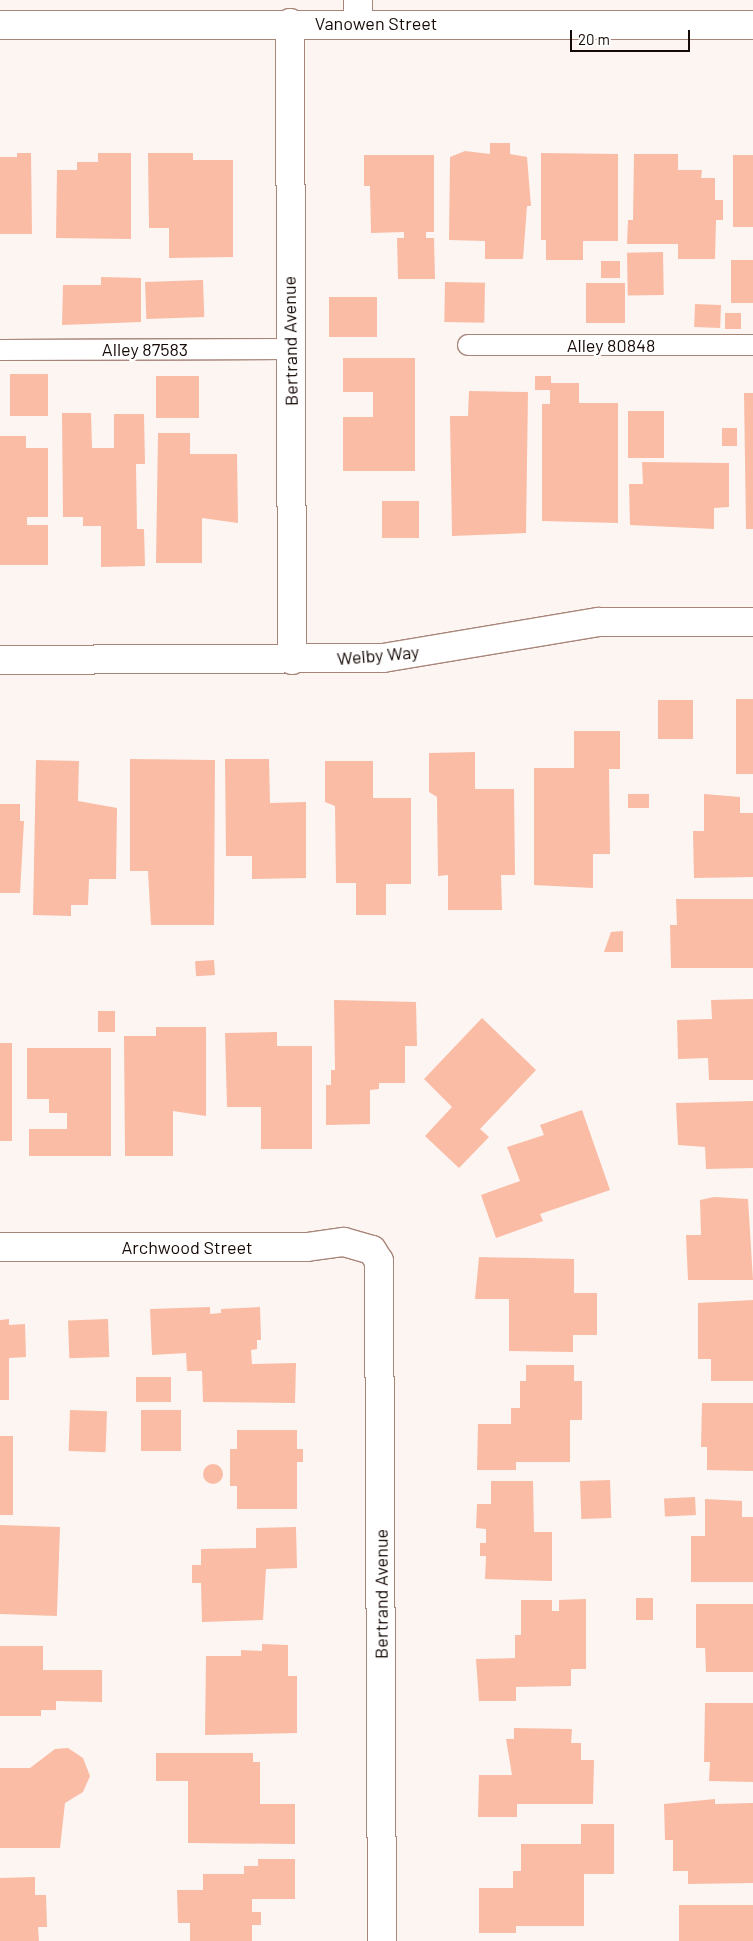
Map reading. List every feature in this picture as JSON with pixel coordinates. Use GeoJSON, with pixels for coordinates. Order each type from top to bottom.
{"type":"FeatureCollection","features":[{"type":"Feature","properties":{"kind":"street","name":"Vanowen Street"},"geometry":{"type":"LineString","coordinates":[[0,25],[290,23],[358,12],[753,25]]}},
{"type":"Feature","properties":{"kind":"street","name":"Bertrand Avenue"},"geometry":{"type":"LineString","coordinates":[[290,23],[292,660]]}},
{"type":"Feature","properties":{"kind":"street","name":"Welby Way"},"geometry":{"type":"LineString","coordinates":[[0,660],[292,660],[383,658],[599,622],[753,622]]}},
{"type":"Feature","properties":{"kind":"street","name":"Archwood Street"},"geometry":{"type":"LineString","coordinates":[[0,1247],[307,1247],[344,1242],[372,1250]]}},
{"type":"Feature","properties":{"kind":"street","name":"Bertrand Avenue"},"geometry":{"type":"LineString","coordinates":[[372,1250],[382,1278],[382,1941]]}},
{"type":"Feature","properties":{"kind":"lane","name":"Alley 80848"},"geometry":{"type":"LineString","coordinates":[[468,345],[753,345]]}},
{"type":"Feature","properties":{"kind":"lane","name":"Alley 87583"},"geometry":{"type":"LineString","coordinates":[[0,350],[291,349]]}},
{"type":"Feature","properties":{"kind":"building"},"geometry":{"type":"Polygon","coordinates":[[[490,143],[510,143],[510,154],[527,157],[531,206],[527,206],[523,259],[485,259],[485,241],[449,240],[450,157],[465,151],[490,154],[490,143]]]}},
{"type":"Feature","properties":{"kind":"building"},"geometry":{"type":"Polygon","coordinates":[[[17,153],[31,153],[32,234],[0,234],[0,157],[17,157],[17,153]]]}},
{"type":"Feature","properties":{"kind":"building"},"geometry":{"type":"Polygon","coordinates":[[[98,153],[131,153],[131,239],[56,238],[57,170],[77,170],[77,162],[98,162],[98,153]]]}},
{"type":"Feature","properties":{"kind":"building"},"geometry":{"type":"Polygon","coordinates":[[[148,153],[193,153],[193,160],[233,160],[233,257],[169,258],[169,228],[149,228],[148,153]]]}},
{"type":"Feature","properties":{"kind":"building"},"geometry":{"type":"Polygon","coordinates":[[[541,153],[618,154],[618,241],[583,241],[583,260],[546,260],[546,240],[541,240],[541,153]]]}},
{"type":"Feature","properties":{"kind":"building"},"geometry":{"type":"Polygon","coordinates":[[[634,154],[678,154],[678,170],[702,170],[701,178],[715,178],[715,200],[723,200],[723,220],[716,220],[715,259],[678,259],[678,244],[627,244],[628,220],[633,220],[634,154]]]}},
{"type":"Feature","properties":{"kind":"building"},"geometry":{"type":"Polygon","coordinates":[[[364,155],[434,155],[434,232],[426,232],[426,238],[434,238],[435,279],[398,279],[397,238],[404,238],[404,232],[371,233],[370,186],[364,186],[364,155]]]}},
{"type":"Feature","properties":{"kind":"building"},"geometry":{"type":"Polygon","coordinates":[[[733,155],[753,155],[753,227],[733,227],[733,155]]]}},
{"type":"Feature","properties":{"kind":"building"},"geometry":{"type":"Polygon","coordinates":[[[663,252],[664,295],[628,296],[627,253],[663,252]]]}},
{"type":"Feature","properties":{"kind":"building"},"geometry":{"type":"Polygon","coordinates":[[[731,260],[753,260],[753,303],[731,303],[731,260]]]}},
{"type":"Feature","properties":{"kind":"building"},"geometry":{"type":"Polygon","coordinates":[[[601,261],[620,261],[620,278],[601,278],[601,261]]]}},
{"type":"Feature","properties":{"kind":"building"},"geometry":{"type":"Polygon","coordinates":[[[101,277],[141,278],[141,322],[62,325],[63,285],[101,285],[101,277]]]}},
{"type":"Feature","properties":{"kind":"building"},"geometry":{"type":"Polygon","coordinates":[[[203,280],[204,317],[146,319],[145,282],[203,280]]]}},
{"type":"Feature","properties":{"kind":"building"},"geometry":{"type":"Polygon","coordinates":[[[445,282],[485,283],[484,323],[444,322],[445,282]]]}},
{"type":"Feature","properties":{"kind":"building"},"geometry":{"type":"Polygon","coordinates":[[[586,283],[625,283],[625,323],[586,323],[586,283]]]}},
{"type":"Feature","properties":{"kind":"building"},"geometry":{"type":"Polygon","coordinates":[[[329,297],[377,297],[377,337],[329,337],[329,297]]]}},
{"type":"Feature","properties":{"kind":"building"},"geometry":{"type":"Polygon","coordinates":[[[695,304],[721,305],[720,328],[694,327],[695,304]]]}},
{"type":"Feature","properties":{"kind":"building"},"geometry":{"type":"Polygon","coordinates":[[[725,313],[741,313],[741,329],[725,329],[725,313]]]}},
{"type":"Feature","properties":{"kind":"building"},"geometry":{"type":"Polygon","coordinates":[[[343,358],[415,358],[415,471],[343,471],[343,417],[373,417],[373,392],[343,392],[343,358]]]}},
{"type":"Feature","properties":{"kind":"building"},"geometry":{"type":"Polygon","coordinates":[[[10,374],[48,374],[48,416],[10,416],[10,374]]]}},
{"type":"Feature","properties":{"kind":"building"},"geometry":{"type":"Polygon","coordinates":[[[156,376],[199,376],[199,418],[156,418],[156,376]]]}},
{"type":"Feature","properties":{"kind":"building"},"geometry":{"type":"Polygon","coordinates":[[[535,376],[551,376],[551,383],[579,383],[579,403],[618,403],[618,523],[542,521],[542,404],[550,404],[550,390],[535,390],[535,376]]]}},
{"type":"Feature","properties":{"kind":"building"},"geometry":{"type":"Polygon","coordinates":[[[469,391],[528,392],[526,533],[452,536],[450,416],[468,416],[469,391]]]}},
{"type":"Feature","properties":{"kind":"building"},"geometry":{"type":"Polygon","coordinates":[[[744,393],[753,393],[753,529],[746,529],[744,393]]]}},
{"type":"Feature","properties":{"kind":"building"},"geometry":{"type":"Polygon","coordinates":[[[628,411],[664,411],[664,458],[628,458],[628,411]]]}},
{"type":"Feature","properties":{"kind":"building"},"geometry":{"type":"Polygon","coordinates":[[[62,413],[91,413],[92,448],[114,448],[114,414],[144,414],[145,464],[136,464],[137,529],[144,529],[145,566],[101,567],[101,526],[83,526],[83,517],[63,517],[62,413]]]}},
{"type":"Feature","properties":{"kind":"building"},"geometry":{"type":"Polygon","coordinates":[[[722,428],[737,428],[737,446],[722,446],[722,428]]]}},
{"type":"Feature","properties":{"kind":"building"},"geometry":{"type":"Polygon","coordinates":[[[158,433],[190,433],[190,454],[237,454],[238,523],[202,518],[202,563],[156,563],[158,433]]]}},
{"type":"Feature","properties":{"kind":"building"},"geometry":{"type":"Polygon","coordinates":[[[0,436],[26,436],[26,448],[48,448],[48,517],[27,517],[27,525],[48,525],[48,565],[0,565],[0,436]]]}},
{"type":"Feature","properties":{"kind":"building"},"geometry":{"type":"Polygon","coordinates":[[[642,462],[729,463],[729,507],[714,508],[714,529],[630,525],[629,484],[643,484],[642,462]]]}},
{"type":"Feature","properties":{"kind":"building"},"geometry":{"type":"Polygon","coordinates":[[[382,501],[419,501],[419,538],[382,538],[382,501]]]}},
{"type":"Feature","properties":{"kind":"building"},"geometry":{"type":"Polygon","coordinates":[[[736,699],[753,699],[753,774],[736,774],[736,699]]]}},
{"type":"Feature","properties":{"kind":"building"},"geometry":{"type":"Polygon","coordinates":[[[658,700],[693,700],[693,739],[658,739],[658,700]]]}},
{"type":"Feature","properties":{"kind":"building"},"geometry":{"type":"Polygon","coordinates":[[[574,731],[620,731],[620,769],[609,769],[610,854],[593,854],[593,888],[534,885],[534,768],[574,768],[574,731]]]}},
{"type":"Feature","properties":{"kind":"building"},"geometry":{"type":"Polygon","coordinates":[[[475,752],[475,789],[514,789],[515,875],[501,875],[502,910],[448,910],[448,875],[438,876],[437,797],[429,792],[429,753],[475,752]]]}},
{"type":"Feature","properties":{"kind":"building"},"geometry":{"type":"Polygon","coordinates":[[[130,759],[215,760],[214,925],[151,925],[148,871],[130,871],[130,759]]]}},
{"type":"Feature","properties":{"kind":"building"},"geometry":{"type":"Polygon","coordinates":[[[225,759],[269,759],[270,803],[306,802],[306,878],[252,879],[252,856],[226,856],[225,759]]]}},
{"type":"Feature","properties":{"kind":"building"},"geometry":{"type":"Polygon","coordinates":[[[36,760],[79,761],[78,801],[117,808],[116,879],[89,879],[88,905],[71,905],[71,916],[33,915],[36,760]]]}},
{"type":"Feature","properties":{"kind":"building"},"geometry":{"type":"Polygon","coordinates":[[[325,761],[373,761],[373,798],[411,798],[411,884],[386,884],[386,915],[356,915],[356,883],[336,883],[335,806],[325,802],[325,761]]]}},
{"type":"Feature","properties":{"kind":"building"},"geometry":{"type":"Polygon","coordinates":[[[628,794],[649,794],[649,808],[628,808],[628,794]]]}},
{"type":"Feature","properties":{"kind":"building"},"geometry":{"type":"Polygon","coordinates":[[[704,794],[740,797],[740,813],[753,813],[753,877],[694,878],[693,831],[704,831],[704,794]]]}},
{"type":"Feature","properties":{"kind":"building"},"geometry":{"type":"Polygon","coordinates":[[[0,804],[20,804],[20,821],[24,821],[20,893],[0,893],[0,804]]]}},
{"type":"Feature","properties":{"kind":"building"},"geometry":{"type":"Polygon","coordinates":[[[676,899],[753,899],[753,968],[671,968],[670,925],[677,925],[676,899]]]}},
{"type":"Feature","properties":{"kind":"building"},"geometry":{"type":"Polygon","coordinates":[[[623,931],[623,952],[604,952],[611,932],[623,931]]]}},
{"type":"Feature","properties":{"kind":"building"},"geometry":{"type":"Polygon","coordinates":[[[214,960],[215,975],[196,976],[195,961],[214,960]]]}},
{"type":"Feature","properties":{"kind":"building"},"geometry":{"type":"Polygon","coordinates":[[[753,999],[753,1080],[709,1080],[708,1058],[678,1059],[677,1020],[712,1019],[711,1000],[753,999]]]}},
{"type":"Feature","properties":{"kind":"building"},"geometry":{"type":"Polygon","coordinates":[[[334,1000],[416,1002],[417,1046],[405,1046],[405,1083],[379,1083],[379,1089],[370,1090],[370,1124],[326,1125],[326,1085],[331,1085],[331,1070],[335,1070],[334,1000]]]}},
{"type":"Feature","properties":{"kind":"building"},"geometry":{"type":"Polygon","coordinates":[[[98,1011],[115,1011],[115,1032],[98,1032],[98,1011]]]}},
{"type":"Feature","properties":{"kind":"building"},"geometry":{"type":"Polygon","coordinates":[[[482,1018],[536,1070],[480,1129],[489,1137],[459,1168],[425,1136],[452,1107],[424,1079],[482,1018]]]}},
{"type":"Feature","properties":{"kind":"building"},"geometry":{"type":"Polygon","coordinates":[[[156,1027],[206,1027],[206,1116],[173,1111],[173,1156],[125,1156],[124,1036],[156,1036],[156,1027]]]}},
{"type":"Feature","properties":{"kind":"building"},"geometry":{"type":"Polygon","coordinates":[[[277,1032],[277,1046],[312,1046],[312,1149],[261,1149],[261,1107],[227,1107],[225,1033],[277,1032]]]}},
{"type":"Feature","properties":{"kind":"building"},"geometry":{"type":"Polygon","coordinates":[[[0,1043],[12,1043],[12,1141],[0,1141],[0,1043]]]}},
{"type":"Feature","properties":{"kind":"building"},"geometry":{"type":"Polygon","coordinates":[[[27,1048],[111,1048],[111,1156],[29,1156],[29,1129],[67,1129],[67,1113],[49,1113],[49,1099],[27,1099],[27,1048]]]}},
{"type":"Feature","properties":{"kind":"building"},"geometry":{"type":"Polygon","coordinates":[[[753,1101],[753,1168],[706,1169],[705,1147],[678,1145],[676,1103],[753,1101]]]}},
{"type":"Feature","properties":{"kind":"building"},"geometry":{"type":"Polygon","coordinates":[[[582,1110],[610,1190],[540,1214],[543,1221],[496,1238],[481,1195],[520,1181],[507,1147],[544,1135],[540,1125],[582,1110]]]}},
{"type":"Feature","properties":{"kind":"building"},"geometry":{"type":"Polygon","coordinates":[[[714,1197],[748,1199],[753,1280],[688,1280],[686,1235],[701,1235],[700,1200],[714,1197]]]}},
{"type":"Feature","properties":{"kind":"building"},"geometry":{"type":"Polygon","coordinates":[[[479,1257],[574,1259],[574,1293],[597,1293],[597,1335],[573,1335],[573,1352],[509,1351],[509,1299],[475,1299],[479,1257]]]}},
{"type":"Feature","properties":{"kind":"building"},"geometry":{"type":"Polygon","coordinates":[[[753,1300],[753,1381],[711,1381],[711,1359],[698,1359],[698,1303],[753,1300]]]}},
{"type":"Feature","properties":{"kind":"building"},"geometry":{"type":"Polygon","coordinates":[[[210,1307],[210,1314],[221,1313],[221,1309],[260,1307],[261,1340],[257,1340],[257,1349],[251,1350],[252,1364],[296,1363],[295,1403],[203,1402],[202,1371],[187,1371],[186,1353],[152,1355],[150,1309],[210,1307]]]}},
{"type":"Feature","properties":{"kind":"building"},"geometry":{"type":"Polygon","coordinates":[[[9,1319],[9,1325],[25,1324],[26,1357],[9,1358],[9,1400],[0,1400],[0,1320],[9,1319]]]}},
{"type":"Feature","properties":{"kind":"building"},"geometry":{"type":"Polygon","coordinates":[[[108,1319],[109,1357],[69,1358],[68,1320],[108,1319]]]}},
{"type":"Feature","properties":{"kind":"building"},"geometry":{"type":"Polygon","coordinates":[[[526,1365],[574,1365],[574,1381],[582,1381],[582,1420],[570,1420],[570,1462],[516,1462],[516,1470],[477,1470],[478,1424],[511,1424],[511,1408],[520,1408],[520,1381],[526,1381],[526,1365]]]}},
{"type":"Feature","properties":{"kind":"building"},"geometry":{"type":"Polygon","coordinates":[[[136,1377],[171,1377],[171,1402],[136,1402],[136,1377]]]}},
{"type":"Feature","properties":{"kind":"building"},"geometry":{"type":"Polygon","coordinates":[[[702,1403],[753,1403],[753,1471],[707,1470],[707,1447],[701,1447],[702,1403]]]}},
{"type":"Feature","properties":{"kind":"building"},"geometry":{"type":"Polygon","coordinates":[[[70,1410],[107,1411],[106,1452],[69,1451],[70,1410]]]}},
{"type":"Feature","properties":{"kind":"building"},"geometry":{"type":"Polygon","coordinates":[[[141,1410],[181,1410],[181,1451],[141,1451],[141,1410]]]}},
{"type":"Feature","properties":{"kind":"building"},"geometry":{"type":"Polygon","coordinates":[[[237,1430],[297,1430],[297,1449],[303,1449],[303,1462],[297,1462],[297,1509],[237,1509],[237,1486],[230,1486],[230,1449],[237,1449],[237,1430]]]}},
{"type":"Feature","properties":{"kind":"building"},"geometry":{"type":"Polygon","coordinates":[[[0,1436],[13,1436],[13,1515],[0,1515],[0,1436]]]}},
{"type":"Feature","properties":{"kind":"building"},"geometry":{"type":"Polygon","coordinates":[[[213,1464],[220,1467],[223,1474],[220,1481],[213,1484],[206,1481],[203,1474],[206,1467],[213,1464]]]}},
{"type":"Feature","properties":{"kind":"building"},"geometry":{"type":"Polygon","coordinates":[[[610,1480],[611,1518],[581,1519],[580,1481],[610,1480]]]}},
{"type":"Feature","properties":{"kind":"building"},"geometry":{"type":"Polygon","coordinates":[[[491,1481],[533,1481],[534,1532],[552,1532],[552,1581],[485,1579],[486,1556],[480,1556],[480,1543],[486,1543],[486,1529],[476,1528],[477,1504],[491,1504],[491,1481]]]}},
{"type":"Feature","properties":{"kind":"building"},"geometry":{"type":"Polygon","coordinates":[[[695,1497],[696,1515],[665,1517],[664,1499],[695,1497]]]}},
{"type":"Feature","properties":{"kind":"building"},"geometry":{"type":"Polygon","coordinates":[[[705,1499],[742,1501],[742,1517],[753,1517],[753,1582],[691,1582],[691,1536],[705,1536],[705,1499]]]}},
{"type":"Feature","properties":{"kind":"building"},"geometry":{"type":"Polygon","coordinates":[[[0,1525],[60,1527],[57,1616],[0,1614],[0,1525]]]}},
{"type":"Feature","properties":{"kind":"building"},"geometry":{"type":"Polygon","coordinates":[[[296,1527],[297,1568],[266,1569],[263,1620],[202,1622],[201,1583],[192,1583],[192,1565],[201,1565],[201,1549],[256,1548],[256,1528],[296,1527]]]}},
{"type":"Feature","properties":{"kind":"building"},"geometry":{"type":"Polygon","coordinates":[[[636,1598],[653,1598],[653,1620],[636,1620],[636,1598]]]}},
{"type":"Feature","properties":{"kind":"building"},"geometry":{"type":"Polygon","coordinates":[[[586,1599],[586,1669],[571,1669],[571,1686],[516,1687],[516,1701],[479,1701],[476,1659],[515,1658],[515,1635],[521,1635],[521,1600],[552,1600],[552,1611],[559,1611],[559,1600],[586,1599]]]}},
{"type":"Feature","properties":{"kind":"building"},"geometry":{"type":"Polygon","coordinates":[[[696,1604],[753,1604],[753,1672],[706,1672],[705,1648],[696,1648],[696,1604]]]}},
{"type":"Feature","properties":{"kind":"building"},"geometry":{"type":"Polygon","coordinates":[[[262,1644],[288,1645],[288,1676],[297,1676],[297,1733],[205,1735],[206,1656],[241,1656],[241,1650],[262,1651],[262,1644]]]}},
{"type":"Feature","properties":{"kind":"building"},"geometry":{"type":"Polygon","coordinates":[[[0,1646],[43,1646],[43,1670],[102,1670],[102,1702],[56,1701],[56,1710],[41,1710],[41,1716],[0,1716],[0,1646]]]}},
{"type":"Feature","properties":{"kind":"building"},"geometry":{"type":"Polygon","coordinates":[[[705,1703],[753,1703],[753,1782],[709,1781],[710,1762],[704,1762],[705,1703]]]}},
{"type":"Feature","properties":{"kind":"building"},"geometry":{"type":"Polygon","coordinates":[[[514,1728],[572,1729],[571,1743],[581,1743],[581,1760],[594,1760],[593,1804],[517,1804],[517,1817],[478,1817],[479,1775],[512,1775],[506,1739],[514,1739],[514,1728]]]}},
{"type":"Feature","properties":{"kind":"building"},"geometry":{"type":"Polygon","coordinates":[[[68,1748],[83,1758],[90,1776],[83,1792],[65,1803],[60,1848],[0,1848],[0,1768],[30,1768],[55,1749],[68,1748]]]}},
{"type":"Feature","properties":{"kind":"building"},"geometry":{"type":"Polygon","coordinates":[[[156,1753],[253,1753],[253,1762],[260,1762],[260,1804],[295,1804],[295,1844],[188,1843],[188,1781],[156,1781],[156,1753]]]}},
{"type":"Feature","properties":{"kind":"building"},"geometry":{"type":"Polygon","coordinates":[[[715,1799],[715,1804],[753,1803],[753,1883],[688,1884],[688,1871],[673,1871],[673,1840],[665,1840],[664,1804],[715,1799]]]}},
{"type":"Feature","properties":{"kind":"building"},"geometry":{"type":"Polygon","coordinates":[[[581,1824],[614,1824],[614,1874],[584,1874],[584,1926],[516,1926],[516,1933],[479,1933],[479,1888],[513,1888],[513,1871],[521,1871],[521,1844],[581,1844],[581,1824]]]}},
{"type":"Feature","properties":{"kind":"building"},"geometry":{"type":"Polygon","coordinates":[[[258,1859],[295,1859],[295,1899],[252,1899],[252,1912],[261,1912],[261,1925],[252,1925],[252,1941],[190,1941],[190,1923],[178,1923],[177,1890],[203,1890],[203,1874],[244,1874],[244,1866],[258,1866],[258,1859]]]}},
{"type":"Feature","properties":{"kind":"building"},"geometry":{"type":"Polygon","coordinates":[[[35,1877],[35,1895],[46,1895],[47,1927],[38,1927],[39,1941],[0,1941],[0,1878],[35,1877]]]}},
{"type":"Feature","properties":{"kind":"building"},"geometry":{"type":"Polygon","coordinates":[[[679,1905],[753,1905],[753,1941],[679,1941],[679,1905]]]}}]}
